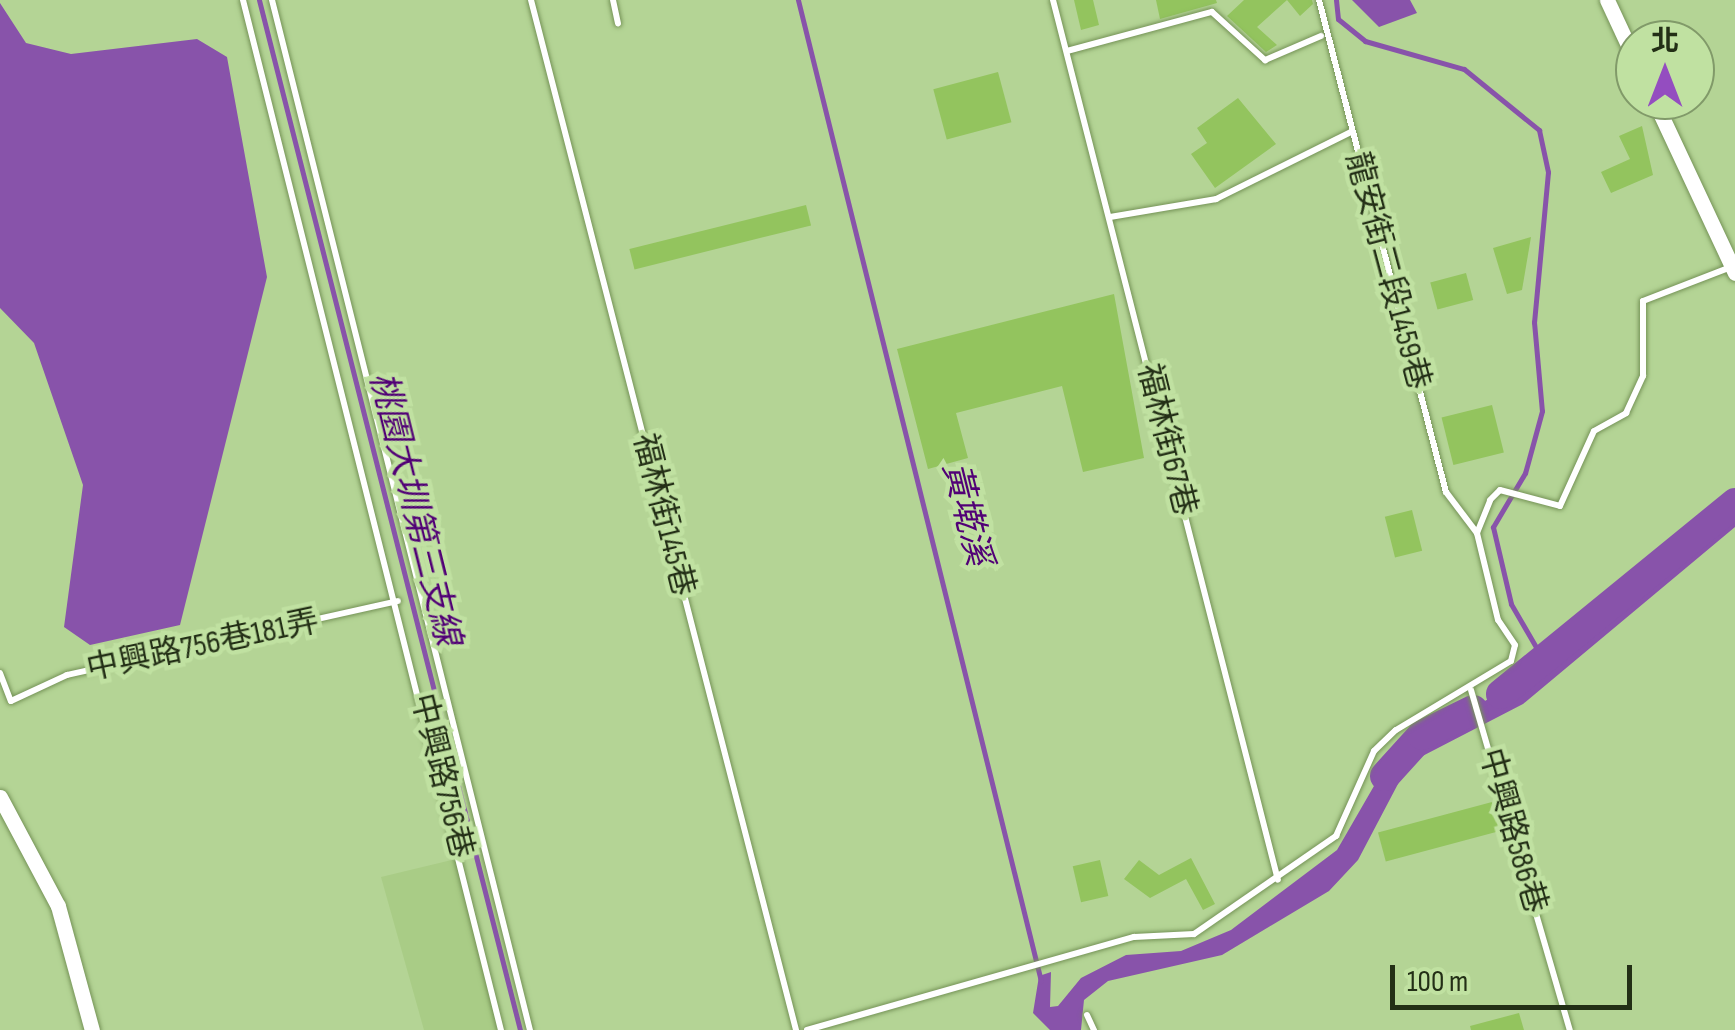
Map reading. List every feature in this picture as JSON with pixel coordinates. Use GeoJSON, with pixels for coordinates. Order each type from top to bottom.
{"type":"FeatureCollection","features":[{"type":"Feature","properties":{"kind":"street"},"geometry":{"type":"LineString","coordinates":[[1663,120],[1733,270]]}},
{"type":"Feature","properties":{"kind":"street"},"geometry":{"type":"LineString","coordinates":[[0,798],[58,906],[92,1030]]}},
{"type":"Feature","properties":{"kind":"lane","name":"中興路756巷"},"geometry":{"type":"LineString","coordinates":[[243,0],[398,601],[501,1030]]}},
{"type":"Feature","properties":{"kind":"lane"},"geometry":{"type":"LineString","coordinates":[[272,0],[530,1030]]}},
{"type":"Feature","properties":{"kind":"lane","name":"福林街145巷"},"geometry":{"type":"LineString","coordinates":[[530,0],[796,1030]]}},
{"type":"Feature","properties":{"kind":"lane"},"geometry":{"type":"LineString","coordinates":[[612,0],[618,24]]}},
{"type":"Feature","properties":{"kind":"lane","name":"福林街67巷"},"geometry":{"type":"LineString","coordinates":[[1054,0],[1278,880]]}},
{"type":"Feature","properties":{"kind":"lane","name":"龍安街二段1459巷"},"geometry":{"type":"LineString","coordinates":[[1319,0],[1321,36],[1446,492],[1477,533]]}},
{"type":"Feature","properties":{"kind":"lane"},"geometry":{"type":"LineString","coordinates":[[1067,51],[1212,12],[1265,60],[1321,36]]}},
{"type":"Feature","properties":{"kind":"lane"},"geometry":{"type":"LineString","coordinates":[[1110,217],[1216,199],[1350,132]]}},
{"type":"Feature","properties":{"kind":"lane"},"geometry":{"type":"LineString","coordinates":[[807,1030],[1134,937],[1194,934],[1278,880],[1336,836],[1374,751],[1396,730],[1471,690],[1511,662],[1514,645],[1498,620],[1477,533],[1500,490],[1560,506],[1594,431],[1626,413],[1642,376],[1642,301],[1733,270]]}},
{"type":"Feature","properties":{"kind":"lane","name":"中興路756巷181弄"},"geometry":{"type":"LineString","coordinates":[[0,673],[11,701],[67,675],[398,601]]}},
{"type":"Feature","properties":{"kind":"lane","name":"中興路586巷"},"geometry":{"type":"LineString","coordinates":[[1471,690],[1570,1030]]}},
{"type":"Feature","properties":{"kind":"lane"},"geometry":{"type":"LineString","coordinates":[[1088,1015],[1094,1030]]}},
{"type":"Feature","properties":{"kind":"shaded area"},"geometry":{"type":"Polygon","coordinates":[[[1352,0],[1410,0],[1417,13],[1379,27],[1352,0]]]}},
{"type":"Feature","properties":{"kind":"shaded area"},"geometry":{"type":"Polygon","coordinates":[[[0,3],[26,43],[71,54],[197,39],[227,57],[267,277],[180,625],[90,645],[64,627],[83,485],[34,343],[0,308],[0,3]]]}},
{"type":"Feature","properties":{"kind":"shaded area"},"geometry":{"type":"Polygon","coordinates":[[[1735,510],[1735,527],[1523,704],[1409,763],[1358,860],[1329,891],[1222,955],[1108,981],[1084,1000],[1081,1030],[1050,1030],[1033,1013],[1039,976],[1051,972],[1050,1007],[1058,1006],[1081,978],[1126,955],[1181,951],[1231,930],[1337,850],[1389,760],[1537,669],[1735,510]]]}},
{"type":"Feature","properties":{"kind":"shaded area"},"geometry":{"type":"Polygon","coordinates":[[[460,858],[500,1030],[424,1030],[381,877],[460,858]]]}},
{"type":"Feature","properties":{"kind":"building"},"geometry":{"type":"Polygon","coordinates":[[[1074,0],[1093,0],[1099,25],[1081,30],[1074,0]]]}},
{"type":"Feature","properties":{"kind":"building"},"geometry":{"type":"Polygon","coordinates":[[[1156,0],[1216,0],[1217,3],[1160,19],[1156,0]]]}},
{"type":"Feature","properties":{"kind":"building"},"geometry":{"type":"Polygon","coordinates":[[[1244,0],[1287,0],[1257,27],[1277,45],[1266,52],[1227,16],[1244,0]]]}},
{"type":"Feature","properties":{"kind":"building"},"geometry":{"type":"Polygon","coordinates":[[[1287,0],[1312,0],[1313,4],[1300,16],[1287,0]]]}},
{"type":"Feature","properties":{"kind":"building"},"geometry":{"type":"Polygon","coordinates":[[[998,72],[1011,122],[947,140],[933,89],[998,72]]]}},
{"type":"Feature","properties":{"kind":"building"},"geometry":{"type":"Polygon","coordinates":[[[1238,98],[1276,144],[1215,188],[1191,154],[1207,143],[1197,128],[1238,98]]]}},
{"type":"Feature","properties":{"kind":"building"},"geometry":{"type":"Polygon","coordinates":[[[1642,126],[1653,175],[1611,193],[1601,172],[1630,159],[1619,136],[1642,126]]]}},
{"type":"Feature","properties":{"kind":"building"},"geometry":{"type":"Polygon","coordinates":[[[806,205],[811,225],[634,269],[629,249],[806,205]]]}},
{"type":"Feature","properties":{"kind":"building"},"geometry":{"type":"Polygon","coordinates":[[[1531,237],[1522,290],[1507,294],[1493,248],[1531,237]]]}},
{"type":"Feature","properties":{"kind":"building"},"geometry":{"type":"Polygon","coordinates":[[[1466,273],[1473,300],[1438,310],[1430,283],[1466,273]]]}},
{"type":"Feature","properties":{"kind":"building"},"geometry":{"type":"Polygon","coordinates":[[[1114,294],[1144,458],[1083,472],[1062,386],[956,413],[968,458],[928,469],[897,349],[1114,294]]]}},
{"type":"Feature","properties":{"kind":"building"},"geometry":{"type":"Polygon","coordinates":[[[1492,405],[1504,453],[1453,465],[1442,418],[1492,405]]]}},
{"type":"Feature","properties":{"kind":"building"},"geometry":{"type":"Polygon","coordinates":[[[1412,510],[1422,551],[1395,558],[1385,517],[1412,510]]]}},
{"type":"Feature","properties":{"kind":"building"},"geometry":{"type":"Polygon","coordinates":[[[1492,802],[1500,831],[1386,862],[1378,833],[1492,802]]]}},
{"type":"Feature","properties":{"kind":"building"},"geometry":{"type":"Polygon","coordinates":[[[1191,858],[1215,904],[1203,910],[1186,879],[1150,898],[1124,879],[1139,860],[1159,875],[1191,858]]]}},
{"type":"Feature","properties":{"kind":"building"},"geometry":{"type":"Polygon","coordinates":[[[1100,860],[1108,896],[1081,902],[1073,866],[1100,860]]]}},
{"type":"Feature","properties":{"kind":"building"},"geometry":{"type":"Polygon","coordinates":[[[1519,1013],[1524,1030],[1471,1030],[1470,1026],[1519,1013]]]}},
{"type":"Feature","properties":{"kind":"waterway","name":"桃園大圳第三支線"},"geometry":{"type":"LineString","coordinates":[[259,0],[520,1030]]}},
{"type":"Feature","properties":{"kind":"waterway","name":"黃墘溪"},"geometry":{"type":"LineString","coordinates":[[798,0],[1041,981]]}},
{"type":"Feature","properties":{"kind":"waterway"},"geometry":{"type":"LineString","coordinates":[[1336,0],[1338,19],[1365,41],[1464,69],[1539,130],[1548,172],[1534,322],[1542,411],[1525,473],[1493,527],[1511,604],[1544,661]]}},
{"type":"Feature","properties":{"kind":"waterway"},"geometry":{"type":"LineString","coordinates":[[1501,694],[1735,503]]}},
{"type":"Feature","properties":{"kind":"waterway"},"geometry":{"type":"LineString","coordinates":[[1385,776],[1422,735],[1473,710]]}}]}
